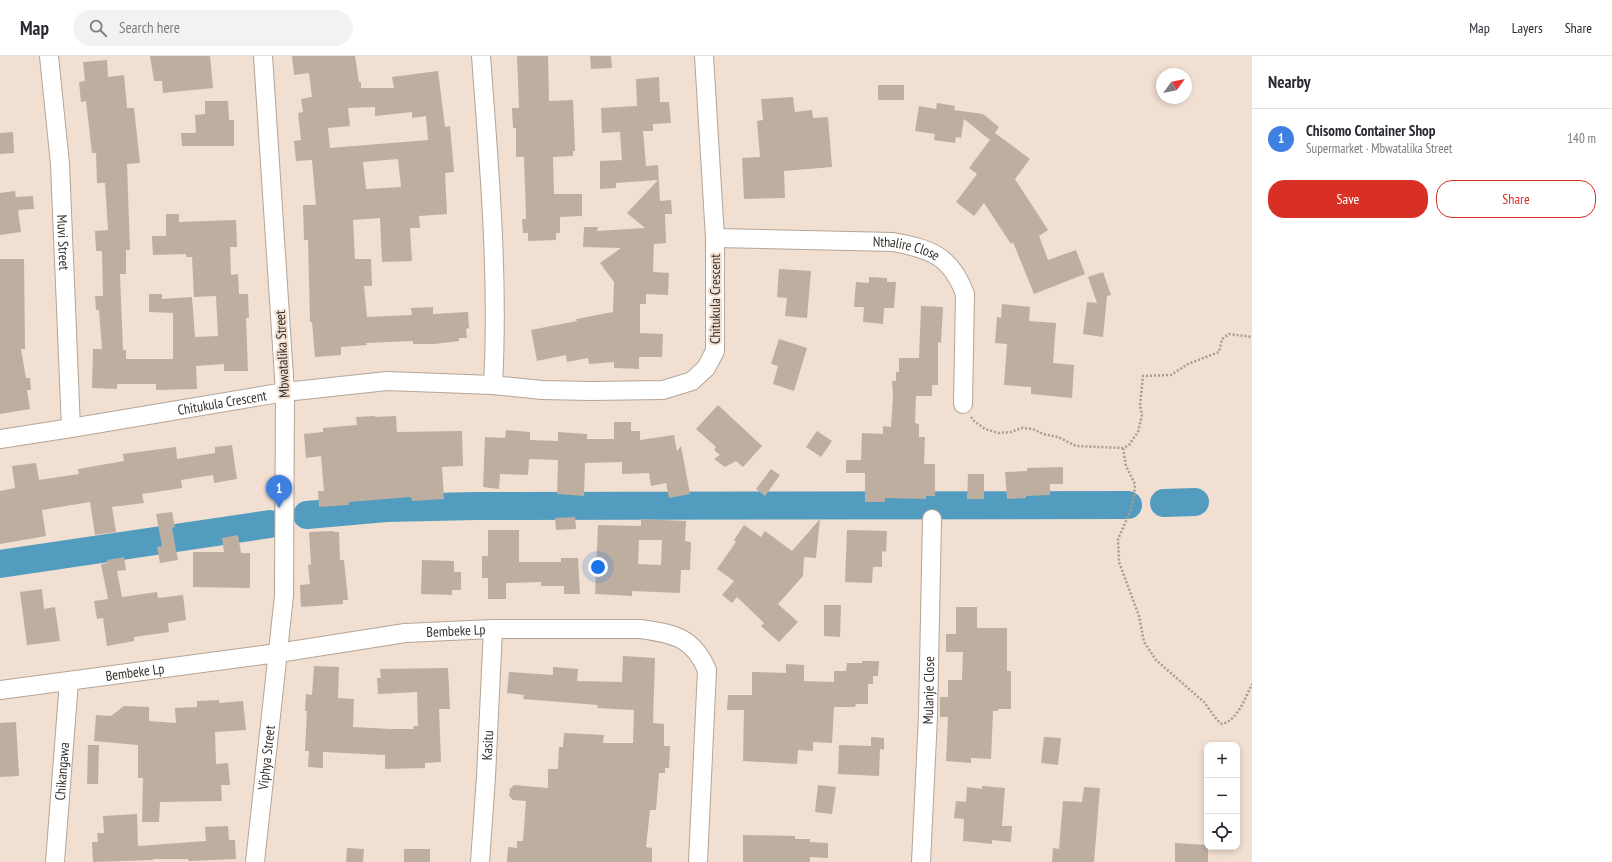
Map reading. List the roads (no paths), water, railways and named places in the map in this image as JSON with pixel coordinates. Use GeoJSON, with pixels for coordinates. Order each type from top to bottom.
{"type":"FeatureCollection","features":[{"type":"Feature","properties":{"kind":"street","name":"Muvi Street"},"geometry":{"type":"LineString","coordinates":[[49,56],[60,164],[71,428]]}},
{"type":"Feature","properties":{"kind":"street","name":"Mbwatalika Street"},"geometry":{"type":"LineString","coordinates":[[263,56],[285,392],[284,596],[278,653]]}},
{"type":"Feature","properties":{"kind":"street"},"geometry":{"type":"LineString","coordinates":[[481,56],[492,208],[495,315],[493,385]]}},
{"type":"Feature","properties":{"kind":"street","name":"Chitukula Crescent"},"geometry":{"type":"LineString","coordinates":[[0,438],[71,428],[285,392],[387,382],[493,385],[542,390],[598,391],[662,390],[692,381],[706,368],[715,351],[715,238],[704,56]]}},
{"type":"Feature","properties":{"kind":"street","name":"Nthalire Close"},"geometry":{"type":"LineString","coordinates":[[715,238],[893,242],[915,246],[936,255],[950,266],[959,278],[965,294],[964,404]]}},
{"type":"Feature","properties":{"kind":"street","name":"Mulanje Close"},"geometry":{"type":"LineString","coordinates":[[921,862],[928,716],[932,519]]}},
{"type":"Feature","properties":{"kind":"street","name":"Bembeke Lp"},"geometry":{"type":"LineString","coordinates":[[0,690],[278,653],[405,633],[493,629],[641,629],[663,632],[680,637],[691,645],[701,657],[707,670],[698,862]]}},
{"type":"Feature","properties":{"kind":"street","name":"Kasitu"},"geometry":{"type":"LineString","coordinates":[[480,862],[486,777],[493,629]]}},
{"type":"Feature","properties":{"kind":"street","name":"Viphya Street"},"geometry":{"type":"LineString","coordinates":[[255,862],[278,653]]}},
{"type":"Feature","properties":{"kind":"street","name":"Chikangawa"},"geometry":{"type":"LineString","coordinates":[[55,862],[69,681]]}},
{"type":"Feature","properties":{"kind":"waterway"},"geometry":{"type":"LineString","coordinates":[[1164,503],[1195,502]]}},
{"type":"Feature","properties":{"kind":"waterway"},"geometry":{"type":"LineString","coordinates":[[307,515],[386,508],[476,506],[1128,505]]}},
{"type":"Feature","properties":{"kind":"waterway"},"geometry":{"type":"LineString","coordinates":[[0,564],[270,524]]}},
{"type":"Feature","properties":{"kind":"place","name":"Chisomo Container Shop"},"geometry":{"type":"Point","coordinates":[279,508]}}]}
